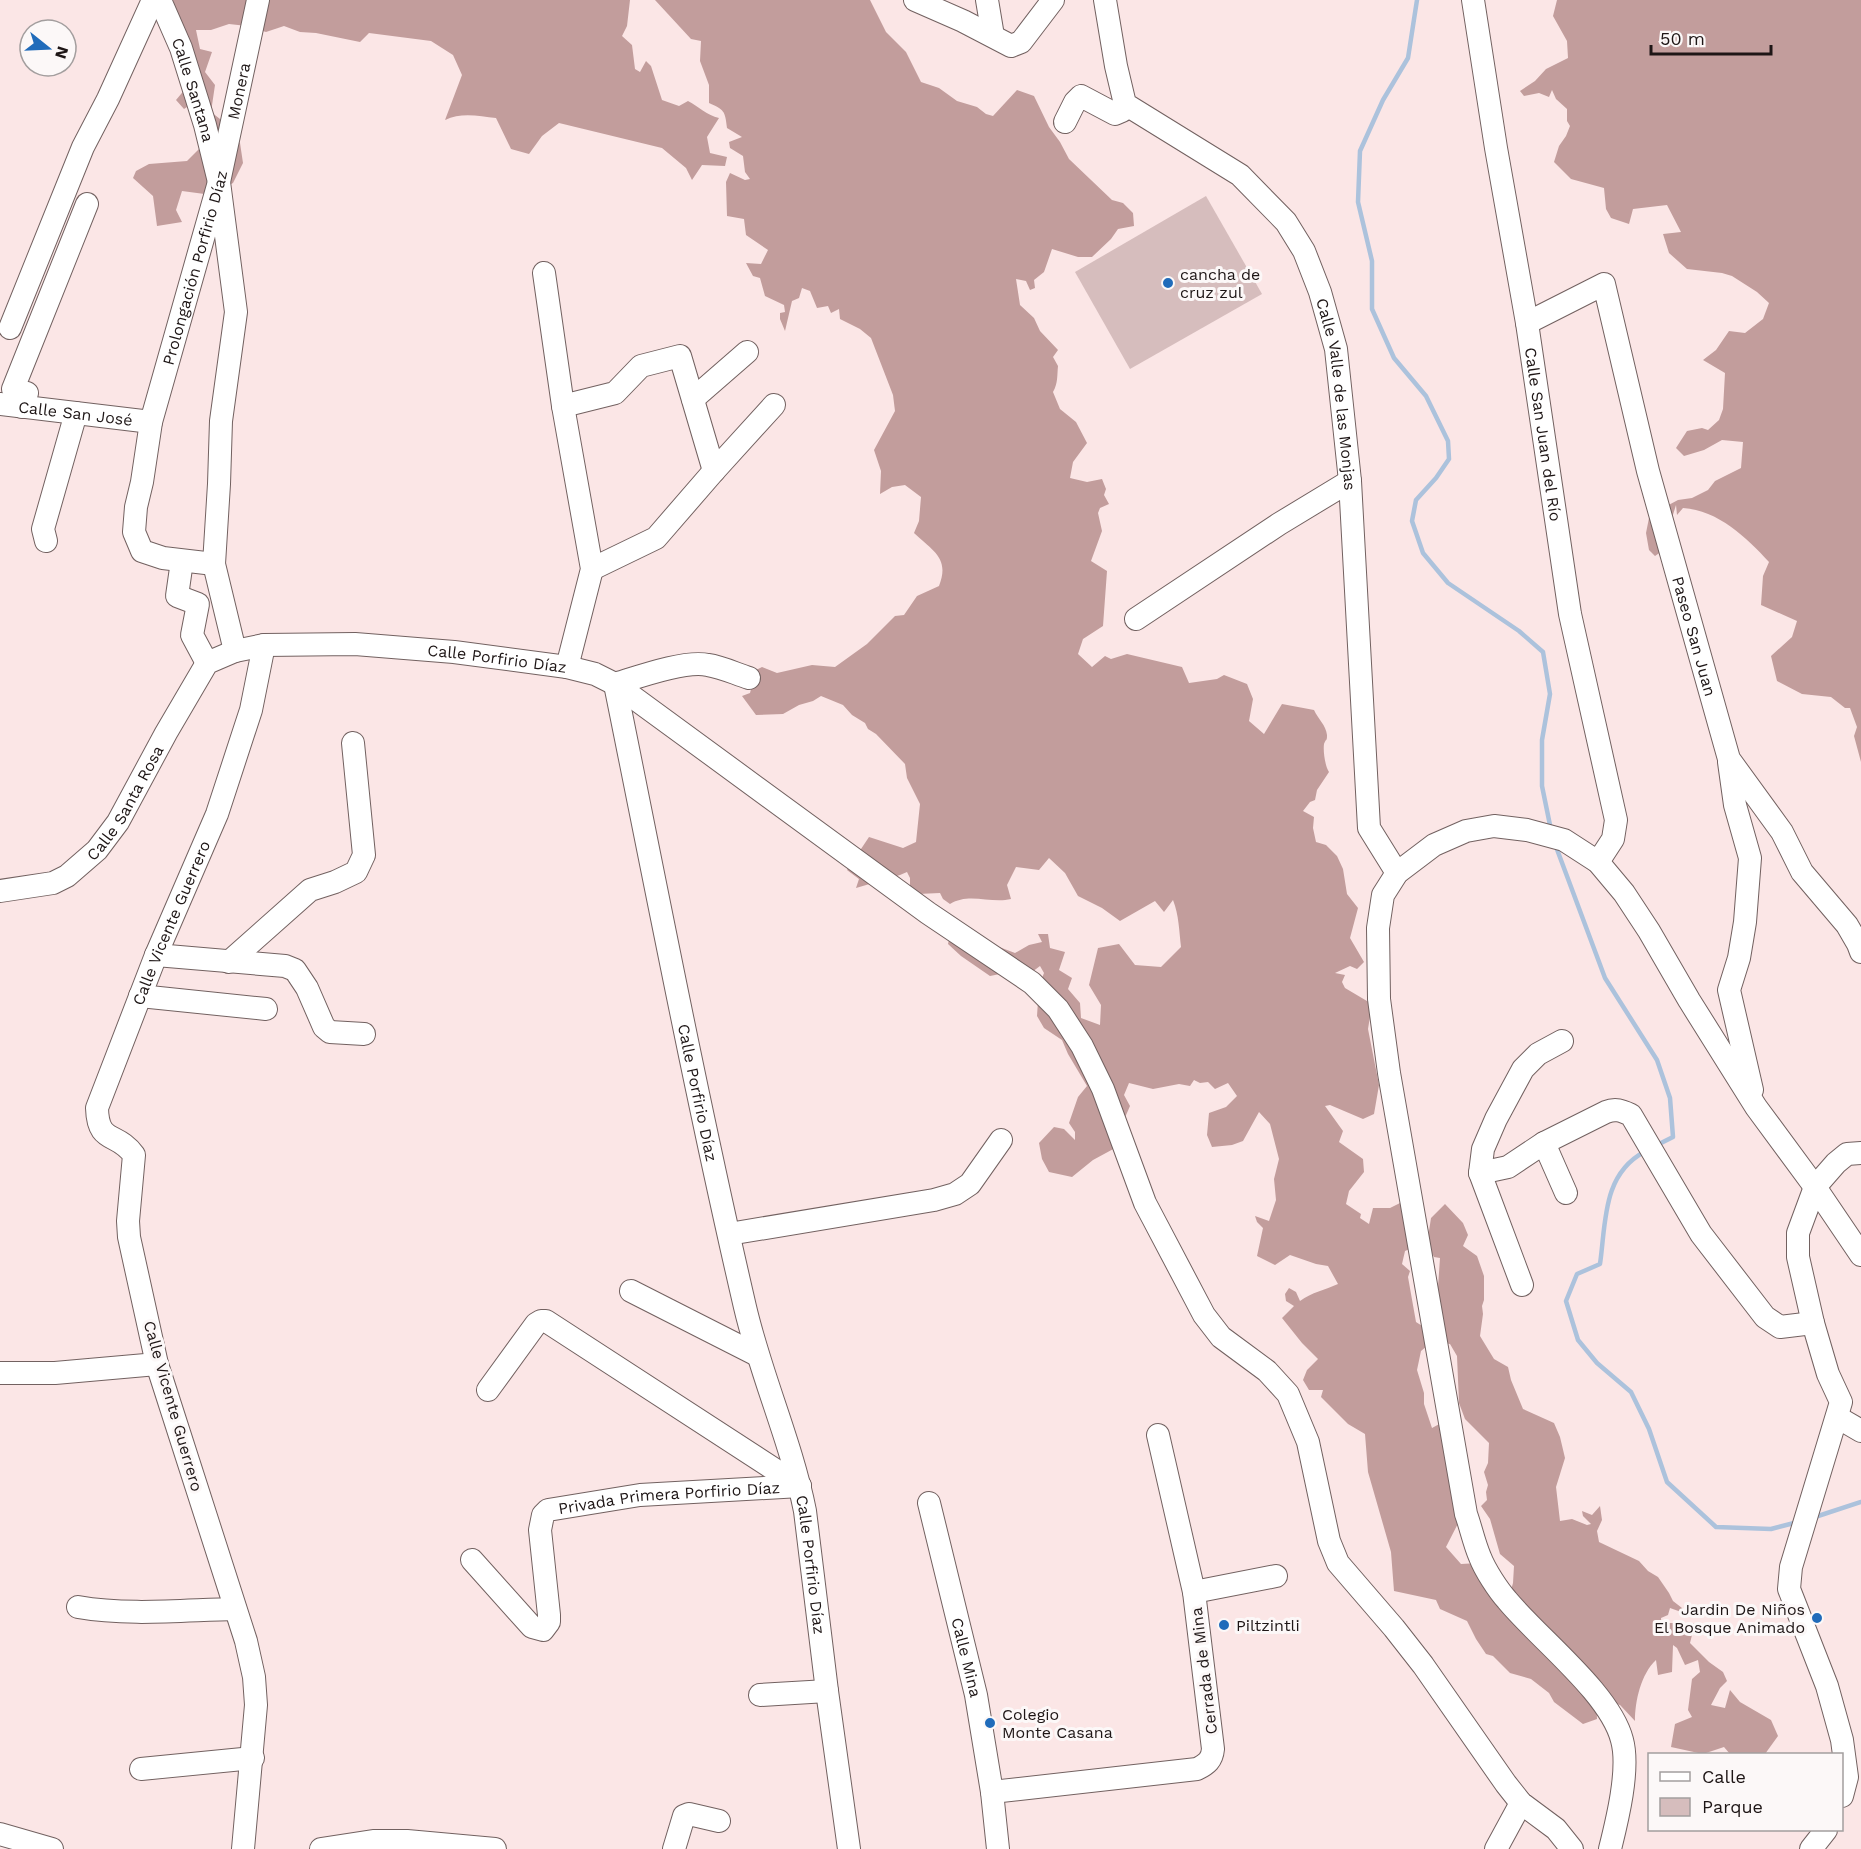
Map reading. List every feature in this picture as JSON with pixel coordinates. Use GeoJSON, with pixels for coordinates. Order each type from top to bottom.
{"type":"FeatureCollection","features":[{"type":"Feature","properties":{"kind":"street"},"geometry":{"type":"LineString","coordinates":[[10,328],[83,147],[108,99],[153,0]]}},
{"type":"Feature","properties":{"kind":"street","name":"Calle Santana"},"geometry":{"type":"LineString","coordinates":[[160,0],[181,48],[205,126],[219,182]]}},
{"type":"Feature","properties":{"kind":"street","name":"Monera"},"geometry":{"type":"LineString","coordinates":[[219,182],[258,0]]}},
{"type":"Feature","properties":{"kind":"street"},"geometry":{"type":"LineString","coordinates":[[915,0],[963,21],[1011,46],[1022,42],[1053,0]]}},
{"type":"Feature","properties":{"kind":"street"},"geometry":{"type":"LineString","coordinates":[[987,0],[993,36]]}},
{"type":"Feature","properties":{"kind":"street"},"geometry":{"type":"LineString","coordinates":[[1065,123],[1075,102],[1081,96],[1115,114],[1122,111],[1125,104],[1105,0]]}},
{"type":"Feature","properties":{"kind":"street","name":"Calle San Juan del Río"},"geometry":{"type":"LineString","coordinates":[[1473,0],[1527,323],[1570,614],[1616,820],[1613,839],[1598,862]]}},
{"type":"Feature","properties":{"kind":"street","name":"Calle Valle de las Monjas"},"geometry":{"type":"LineString","coordinates":[[1125,104],[1240,175],[1286,222],[1304,251],[1320,291],[1336,349],[1350,481],[1369,828],[1397,873]]}},
{"type":"Feature","properties":{"kind":"street","name":"Prolongación Porfirio Díaz"},"geometry":{"type":"LineString","coordinates":[[214,564],[163,558],[142,551],[134,532],[136,507],[151,422],[219,182]]}},
{"type":"Feature","properties":{"kind":"street","name":"Prolongación Porfirio Díaz"},"geometry":{"type":"LineString","coordinates":[[219,182],[236,312],[221,421],[214,564],[235,651]]}},
{"type":"Feature","properties":{"kind":"street"},"geometry":{"type":"LineString","coordinates":[[11,406],[27,393],[14,389],[87,204]]}},
{"type":"Feature","properties":{"kind":"street"},"geometry":{"type":"LineString","coordinates":[[544,273],[592,569],[567,667]]}},
{"type":"Feature","properties":{"kind":"street","name":"Paseo San Juan"},"geometry":{"type":"LineString","coordinates":[[1527,323],[1604,284],[1648,471],[1729,759],[1782,832],[1802,872],[1847,926],[1861,952]]}},
{"type":"Feature","properties":{"kind":"street"},"geometry":{"type":"LineString","coordinates":[[693,399],[747,352]]}},
{"type":"Feature","properties":{"kind":"street"},"geometry":{"type":"LineString","coordinates":[[564,406],[615,393],[641,366],[680,356],[714,471]]}},
{"type":"Feature","properties":{"kind":"street"},"geometry":{"type":"LineString","coordinates":[[592,569],[657,538],[774,405]]}},
{"type":"Feature","properties":{"kind":"street","name":"Calle San José"},"geometry":{"type":"LineString","coordinates":[[11,406],[151,422]]}},
{"type":"Feature","properties":{"kind":"street"},"geometry":{"type":"LineString","coordinates":[[46,541],[43,529],[76,413]]}},
{"type":"Feature","properties":{"kind":"street"},"geometry":{"type":"LineString","coordinates":[[1136,619],[1350,481]]}},
{"type":"Feature","properties":{"kind":"street"},"geometry":{"type":"LineString","coordinates":[[182,561],[177,596],[198,604],[192,635],[207,663],[235,651],[264,645]]}},
{"type":"Feature","properties":{"kind":"street","name":"Calle Porfirio Díaz"},"geometry":{"type":"LineString","coordinates":[[264,645],[355,644],[476,654],[567,667],[595,674],[615,684],[704,1123],[729,1234],[757,1355],[772,1395],[806,1511],[849,1849]]}},
{"type":"Feature","properties":{"kind":"street","name":"Calle Vicente Guerrero"},"geometry":{"type":"LineString","coordinates":[[243,1849],[253,1758],[255,1677],[246,1641],[157,1364],[129,1237],[128,1221],[134,1155],[121,1142],[103,1132],[98,1126],[97,1108],[156,955],[217,814],[251,710],[264,645]]}},
{"type":"Feature","properties":{"kind":"street","name":"Calle Santa Rosa"},"geometry":{"type":"LineString","coordinates":[[0,891],[53,883],[67,876],[97,850],[118,822],[207,663]]}},
{"type":"Feature","properties":{"kind":"street"},"geometry":{"type":"LineString","coordinates":[[615,684],[660,671],[707,664],[749,678]]}},
{"type":"Feature","properties":{"kind":"street"},"geometry":{"type":"LineString","coordinates":[[615,684],[928,913],[1032,982],[1058,1009],[1082,1046],[1103,1089],[1145,1203],[1204,1315],[1221,1337],[1267,1371],[1288,1394],[1308,1442],[1329,1541],[1338,1563],[1424,1665],[1521,1803],[1556,1829],[1572,1849]]}},
{"type":"Feature","properties":{"kind":"street"},"geometry":{"type":"LineString","coordinates":[[229,962],[310,890],[356,872],[364,855],[353,743]]}},
{"type":"Feature","properties":{"kind":"street"},"geometry":{"type":"LineString","coordinates":[[1729,759],[1735,805],[1750,858],[1745,922],[1739,958],[1729,990],[1756,1107]]}},
{"type":"Feature","properties":{"kind":"street"},"geometry":{"type":"LineString","coordinates":[[1610,1849],[1618,1816],[1624,1764],[1623,1741],[1611,1713],[1584,1681],[1506,1599],[1480,1559],[1466,1514],[1389,1073],[1379,999],[1378,928],[1383,895],[1397,873],[1434,845],[1466,831],[1494,826],[1527,830],[1564,840],[1598,862],[1624,893],[1649,931],[1756,1107],[1815,1187],[1861,1255]]}},
{"type":"Feature","properties":{"kind":"street"},"geometry":{"type":"LineString","coordinates":[[156,955],[285,966],[295,970],[307,988],[324,1027],[330,1032],[364,1034]]}},
{"type":"Feature","properties":{"kind":"street"},"geometry":{"type":"LineString","coordinates":[[140,996],[266,1009]]}},
{"type":"Feature","properties":{"kind":"street"},"geometry":{"type":"LineString","coordinates":[[1522,1285],[1480,1173],[1483,1149],[1523,1069],[1539,1054],[1562,1041]]}},
{"type":"Feature","properties":{"kind":"street"},"geometry":{"type":"LineString","coordinates":[[1480,1173],[1508,1167],[1544,1143],[1612,1109],[1621,1110],[1631,1115],[1701,1234],[1765,1317],[1780,1327],[1813,1323]]}},
{"type":"Feature","properties":{"kind":"street"},"geometry":{"type":"LineString","coordinates":[[729,1234],[934,1200],[955,1194],[970,1184],[1001,1140]]}},
{"type":"Feature","properties":{"kind":"street"},"geometry":{"type":"LineString","coordinates":[[1544,1143],[1566,1193]]}},
{"type":"Feature","properties":{"kind":"street"},"geometry":{"type":"LineString","coordinates":[[1843,1792],[1847,1778],[1842,1740],[1827,1686],[1789,1589],[1791,1567],[1841,1402],[1828,1374],[1813,1323],[1798,1257],[1798,1233],[1815,1187],[1847,1154],[1861,1153]]}},
{"type":"Feature","properties":{"kind":"street"},"geometry":{"type":"LineString","coordinates":[[631,1291],[757,1355]]}},
{"type":"Feature","properties":{"kind":"street"},"geometry":{"type":"LineString","coordinates":[[488,1390],[536,1324],[541,1321],[546,1322],[800,1486]]}},
{"type":"Feature","properties":{"kind":"street"},"geometry":{"type":"LineString","coordinates":[[0,1373],[55,1372],[157,1364]]}},
{"type":"Feature","properties":{"kind":"street"},"geometry":{"type":"LineString","coordinates":[[1837,1417],[1861,1431]]}},
{"type":"Feature","properties":{"kind":"street","name":"Cerrada de Mina"},"geometry":{"type":"LineString","coordinates":[[992,1792],[1197,1768],[1208,1764],[1212,1757],[1213,1749],[1194,1592],[1158,1435]]}},
{"type":"Feature","properties":{"kind":"street","name":"Privada Primera Porfirio Díaz"},"geometry":{"type":"LineString","coordinates":[[472,1560],[532,1627],[543,1630],[549,1622],[549,1615],[540,1530],[543,1515],[548,1510],[640,1495],[800,1486]]}},
{"type":"Feature","properties":{"kind":"street","name":"Calle Mina"},"geometry":{"type":"LineString","coordinates":[[928,1503],[976,1695],[992,1792],[998,1849]]}},
{"type":"Feature","properties":{"kind":"street"},"geometry":{"type":"LineString","coordinates":[[1194,1592],[1276,1576]]}},
{"type":"Feature","properties":{"kind":"street"},"geometry":{"type":"LineString","coordinates":[[78,1607],[94,1610],[141,1611],[235,1609]]}},
{"type":"Feature","properties":{"kind":"street"},"geometry":{"type":"LineString","coordinates":[[760,1695],[827,1690]]}},
{"type":"Feature","properties":{"kind":"street"},"geometry":{"type":"LineString","coordinates":[[141,1769],[253,1758]]}},
{"type":"Feature","properties":{"kind":"street"},"geometry":{"type":"LineString","coordinates":[[1497,1849],[1521,1803]]}},
{"type":"Feature","properties":{"kind":"street"},"geometry":{"type":"LineString","coordinates":[[674,1849],[684,1816],[689,1814],[719,1821]]}},
{"type":"Feature","properties":{"kind":"street"},"geometry":{"type":"LineString","coordinates":[[1811,1849],[1825,1831]]}},
{"type":"Feature","properties":{"kind":"street"},"geometry":{"type":"LineString","coordinates":[[0,1834],[52,1849]]}},
{"type":"Feature","properties":{"kind":"street"},"geometry":{"type":"LineString","coordinates":[[321,1849],[373,1841],[407,1840],[495,1849]]}},
{"type":"Feature","properties":{"kind":"green space","name":"cancha de cruz zul"},"geometry":{"type":"Polygon","coordinates":[[[1206,196],[1262,294],[1130,369],[1075,272],[1206,196]]]}},
{"type":"Feature","properties":{"kind":"shaded area"},"geometry":{"type":"Polygon","coordinates":[[[173,0],[630,0],[627,26],[622,36],[632,45],[635,69],[640,72],[646,61],[651,66],[662,100],[679,106],[688,101],[719,118],[707,137],[710,153],[727,157],[725,166],[702,165],[692,180],[686,168],[662,148],[559,123],[542,136],[529,154],[511,149],[496,118],[464,115],[445,120],[462,75],[453,55],[431,41],[369,33],[360,42],[300,32],[284,26],[266,32],[247,26],[229,24],[211,30],[196,30],[200,49],[212,52],[205,72],[215,85],[211,112],[240,143],[243,163],[233,183],[212,195],[182,191],[176,210],[182,222],[157,226],[153,196],[133,178],[136,171],[149,164],[187,161],[204,144],[190,105],[184,109],[176,100],[186,88],[173,0]]]}},
{"type":"Feature","properties":{"kind":"shaded area"},"geometry":{"type":"Polygon","coordinates":[[[655,0],[870,0],[886,32],[906,52],[921,82],[939,88],[957,101],[977,107],[993,116],[1017,90],[1034,96],[1049,127],[1069,159],[1112,200],[1123,203],[1133,213],[1134,226],[1118,229],[1092,257],[1078,257],[1052,249],[1044,272],[1034,280],[1035,288],[1030,290],[1026,281],[1016,279],[1020,305],[1034,318],[1040,331],[1058,350],[1053,357],[1058,366],[1057,382],[1053,392],[1060,409],[1076,422],[1087,443],[1073,462],[1070,478],[1087,482],[1102,479],[1106,489],[1104,495],[1109,504],[1100,508],[1098,513],[1102,531],[1091,561],[1107,571],[1103,626],[1083,639],[1078,654],[1092,667],[1105,656],[1111,659],[1127,654],[1182,667],[1189,683],[1217,679],[1224,675],[1247,684],[1253,699],[1249,721],[1264,734],[1282,704],[1314,710],[1324,725],[1327,739],[1324,744],[1324,754],[1329,772],[1317,790],[1315,800],[1310,802],[1303,811],[1314,817],[1313,828],[1316,842],[1326,845],[1337,856],[1343,869],[1347,894],[1358,908],[1350,938],[1364,962],[1357,969],[1350,966],[1335,973],[1345,975],[1342,982],[1345,988],[1372,1004],[1368,1029],[1379,1085],[1374,1114],[1363,1119],[1330,1105],[1325,1106],[1343,1131],[1339,1142],[1363,1159],[1364,1172],[1349,1191],[1346,1204],[1361,1214],[1360,1218],[1369,1224],[1373,1208],[1390,1208],[1400,1203],[1407,1211],[1412,1248],[1405,1251],[1402,1264],[1410,1271],[1408,1277],[1416,1322],[1430,1331],[1433,1341],[1421,1351],[1417,1370],[1424,1393],[1424,1404],[1432,1428],[1443,1422],[1472,1496],[1446,1547],[1461,1564],[1479,1563],[1509,1597],[1514,1566],[1500,1554],[1490,1519],[1481,1506],[1487,1500],[1488,1485],[1484,1472],[1488,1463],[1489,1443],[1465,1419],[1459,1403],[1457,1356],[1450,1344],[1444,1343],[1426,1299],[1438,1287],[1440,1258],[1434,1257],[1427,1244],[1431,1218],[1445,1204],[1463,1223],[1468,1235],[1463,1246],[1477,1256],[1484,1276],[1480,1336],[1494,1359],[1508,1367],[1523,1409],[1554,1423],[1560,1437],[1565,1458],[1556,1487],[1560,1521],[1572,1519],[1587,1525],[1591,1524],[1583,1516],[1582,1511],[1592,1515],[1600,1506],[1602,1520],[1597,1531],[1599,1542],[1639,1561],[1648,1571],[1658,1577],[1673,1601],[1682,1608],[1684,1613],[1670,1608],[1668,1615],[1661,1618],[1662,1630],[1669,1623],[1697,1623],[1702,1627],[1693,1631],[1690,1643],[1723,1672],[1727,1681],[1720,1688],[1711,1705],[1725,1708],[1730,1690],[1740,1702],[1771,1720],[1778,1736],[1766,1753],[1729,1753],[1724,1747],[1698,1753],[1671,1747],[1675,1724],[1692,1717],[1688,1710],[1692,1679],[1700,1672],[1698,1660],[1685,1665],[1677,1648],[1673,1645],[1672,1672],[1658,1675],[1656,1660],[1646,1673],[1636,1705],[1635,1721],[1620,1705],[1596,1697],[1597,1719],[1583,1724],[1554,1702],[1549,1693],[1531,1679],[1510,1673],[1493,1656],[1486,1654],[1467,1621],[1440,1609],[1436,1600],[1394,1591],[1391,1552],[1368,1472],[1365,1434],[1348,1424],[1321,1397],[1323,1390],[1309,1390],[1303,1380],[1307,1370],[1318,1359],[1282,1318],[1294,1306],[1286,1301],[1285,1294],[1289,1288],[1296,1292],[1300,1301],[1338,1284],[1328,1266],[1290,1255],[1275,1265],[1257,1256],[1263,1228],[1255,1216],[1269,1221],[1276,1200],[1274,1179],[1279,1159],[1270,1124],[1259,1112],[1243,1141],[1232,1145],[1212,1147],[1207,1135],[1209,1113],[1226,1107],[1237,1096],[1228,1083],[1215,1089],[1208,1082],[1200,1083],[1194,1080],[1190,1086],[1179,1084],[1153,1089],[1129,1083],[1124,1095],[1130,1106],[1123,1122],[1117,1147],[1093,1160],[1072,1177],[1049,1172],[1042,1159],[1039,1143],[1054,1127],[1064,1129],[1075,1140],[1075,1132],[1069,1123],[1078,1097],[1087,1086],[1062,1040],[1044,1028],[1037,1016],[1039,986],[1044,973],[1040,966],[1028,975],[1010,972],[990,976],[948,944],[950,935],[970,936],[1015,953],[1029,945],[1042,942],[1038,934],[1048,934],[1050,948],[1065,952],[1059,970],[1072,978],[1068,989],[1080,1003],[1081,1018],[1100,1025],[1101,1005],[1089,985],[1098,948],[1119,944],[1135,965],[1161,967],[1181,947],[1178,917],[1173,900],[1164,912],[1155,901],[1120,921],[1102,908],[1078,896],[1065,873],[1049,858],[1039,870],[1016,867],[1007,885],[1011,899],[972,898],[950,904],[943,899],[940,893],[918,894],[910,887],[907,872],[856,888],[859,879],[847,870],[869,837],[903,848],[916,842],[920,804],[907,778],[905,764],[876,734],[868,729],[865,723],[852,715],[843,705],[821,696],[783,714],[756,715],[742,696],[750,693],[756,670],[762,667],[777,673],[812,665],[835,667],[867,644],[895,616],[904,615],[917,596],[939,586],[942,576],[941,562],[933,550],[914,533],[919,521],[921,497],[905,485],[892,487],[880,494],[881,471],[874,450],[895,411],[893,395],[871,338],[860,329],[840,319],[839,309],[831,313],[828,306],[817,308],[810,291],[802,288],[799,298],[792,301],[785,331],[780,319],[780,313],[785,312],[784,305],[765,296],[760,278],[753,276],[746,263],[761,264],[768,250],[746,235],[744,219],[727,216],[726,182],[730,173],[745,180],[750,179],[745,172],[743,156],[730,148],[729,142],[742,137],[727,128],[723,111],[709,103],[709,85],[700,61],[701,41],[691,39],[655,0]]]}},
{"type":"Feature","properties":{"kind":"shaded area"},"geometry":{"type":"Polygon","coordinates":[[[1557,0],[1861,0],[1861,762],[1854,736],[1857,727],[1850,708],[1845,708],[1831,697],[1802,694],[1777,681],[1771,656],[1792,637],[1797,621],[1761,605],[1763,576],[1769,562],[1760,553],[1720,520],[1696,510],[1683,508],[1677,515],[1676,505],[1667,534],[1668,547],[1655,556],[1649,550],[1646,533],[1649,518],[1678,500],[1692,498],[1708,490],[1715,481],[1741,468],[1743,442],[1722,440],[1704,450],[1684,456],[1676,448],[1687,431],[1702,428],[1708,430],[1719,420],[1723,409],[1725,373],[1703,360],[1716,350],[1729,331],[1745,333],[1763,319],[1769,303],[1757,292],[1732,276],[1687,269],[1669,253],[1663,234],[1681,232],[1667,205],[1633,209],[1629,224],[1611,218],[1606,209],[1604,188],[1571,179],[1554,162],[1559,146],[1570,126],[1567,121],[1567,109],[1556,99],[1552,90],[1549,97],[1539,93],[1524,96],[1520,91],[1535,81],[1546,69],[1568,58],[1567,41],[1553,16],[1557,0]]]}},
{"type":"Feature","properties":{"kind":"waterway"},"geometry":{"type":"LineString","coordinates":[[1417,0],[1408,58],[1383,100],[1360,151],[1358,202],[1372,261],[1372,309],[1394,358],[1426,396],[1448,441],[1449,459],[1416,500],[1412,521],[1423,553],[1448,583],[1519,631],[1543,652],[1550,694],[1542,740],[1542,786],[1551,830]]}},
{"type":"Feature","properties":{"kind":"waterway"},"geometry":{"type":"LineString","coordinates":[[1555,844],[1605,978],[1657,1060],[1670,1098],[1673,1137],[1657,1145]]}},
{"type":"Feature","properties":{"kind":"waterway"},"geometry":{"type":"LineString","coordinates":[[1644,1152],[1620,1173],[1613,1187],[1605,1217],[1600,1264],[1577,1274],[1566,1301],[1578,1340],[1597,1363],[1631,1392],[1649,1429],[1667,1482],[1716,1527],[1771,1529],[1798,1522]]}},
{"type":"Feature","properties":{"kind":"waterway"},"geometry":{"type":"LineString","coordinates":[[1812,1518],[1861,1502]]}},
{"type":"Feature","properties":{"kind":"place","name":"cancha de cruz zul"},"geometry":{"type":"Point","coordinates":[1168,283]}},
{"type":"Feature","properties":{"kind":"place","name":"Jardin De Niños El Bosque Animado"},"geometry":{"type":"Point","coordinates":[1817,1618]}},
{"type":"Feature","properties":{"kind":"place","name":"Piltzintli"},"geometry":{"type":"Point","coordinates":[1224,1625]}},
{"type":"Feature","properties":{"kind":"place","name":"Colegio Monte Casana"},"geometry":{"type":"Point","coordinates":[990,1723]}}]}
